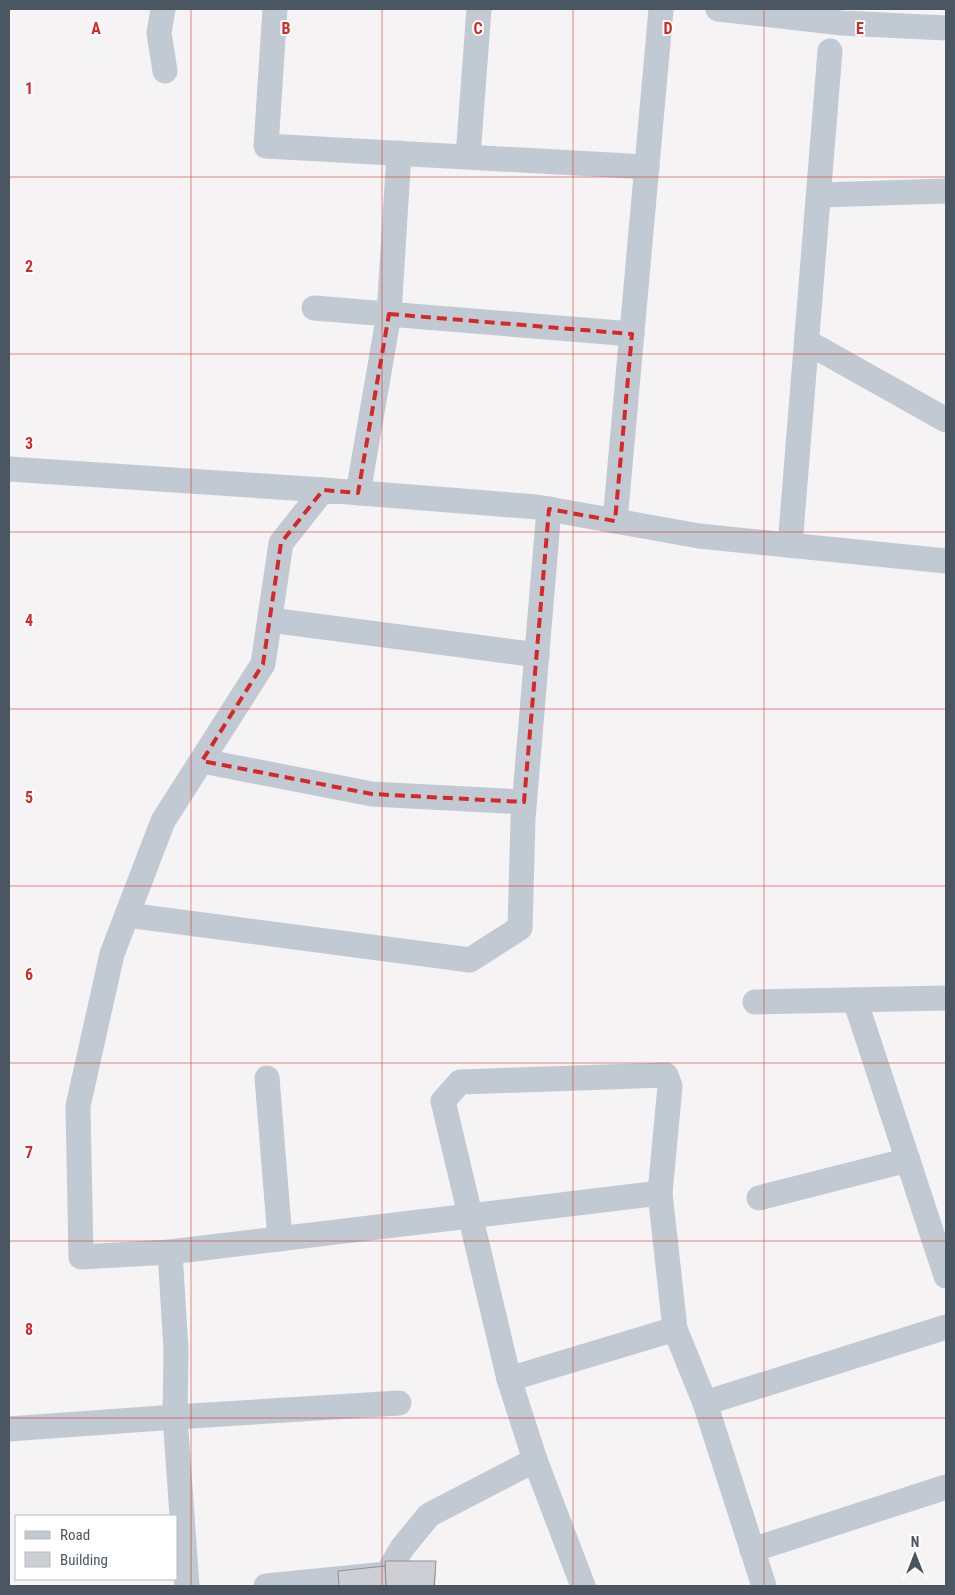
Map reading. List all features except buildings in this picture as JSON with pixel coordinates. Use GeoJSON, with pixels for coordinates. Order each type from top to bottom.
{"type":"FeatureCollection","features":[{"type":"Feature","properties":{"kind":"street"},"geometry":{"type":"LineString","coordinates":[[163,9],[159,33],[165,71]]}},
{"type":"Feature","properties":{"kind":"street"},"geometry":{"type":"LineString","coordinates":[[275,9],[266,146],[647,166]]}},
{"type":"Feature","properties":{"kind":"street"},"geometry":{"type":"LineString","coordinates":[[468,156],[480,9]]}},
{"type":"Feature","properties":{"kind":"street"},"geometry":{"type":"LineString","coordinates":[[615,521],[660,9]]}},
{"type":"Feature","properties":{"kind":"street"},"geometry":{"type":"LineString","coordinates":[[718,9],[842,22],[946,28]]}},
{"type":"Feature","properties":{"kind":"street"},"geometry":{"type":"LineString","coordinates":[[790,545],[830,51]]}},
{"type":"Feature","properties":{"kind":"street"},"geometry":{"type":"LineString","coordinates":[[358,493],[389,314],[399,153]]}},
{"type":"Feature","properties":{"kind":"street"},"geometry":{"type":"LineString","coordinates":[[819,195],[946,191]]}},
{"type":"Feature","properties":{"kind":"street"},"geometry":{"type":"LineString","coordinates":[[314,308],[632,334]]}},
{"type":"Feature","properties":{"kind":"street"},"geometry":{"type":"LineString","coordinates":[[807,342],[946,420]]}},
{"type":"Feature","properties":{"kind":"street"},"geometry":{"type":"LineString","coordinates":[[9,469],[323,490],[549,509],[699,536],[946,561]]}},
{"type":"Feature","properties":{"kind":"street"},"geometry":{"type":"LineString","coordinates":[[323,490],[281,542],[263,664],[163,821],[112,954],[78,1106],[81,1257],[170,1252],[660,1193]]}},
{"type":"Feature","properties":{"kind":"street"},"geometry":{"type":"LineString","coordinates":[[127,915],[470,960],[520,928],[524,802],[549,509]]}},
{"type":"Feature","properties":{"kind":"street"},"geometry":{"type":"LineString","coordinates":[[270,620],[537,655]]}},
{"type":"Feature","properties":{"kind":"street"},"geometry":{"type":"LineString","coordinates":[[202,761],[372,794],[524,802]]}},
{"type":"Feature","properties":{"kind":"street"},"geometry":{"type":"LineString","coordinates":[[755,1002],[946,998]]}},
{"type":"Feature","properties":{"kind":"street"},"geometry":{"type":"LineString","coordinates":[[855,1000],[946,1276]]}},
{"type":"Feature","properties":{"kind":"street"},"geometry":{"type":"LineString","coordinates":[[583,1586],[535,1460],[509,1379],[443,1101],[460,1082],[666,1075],[670,1086],[660,1193],[675,1329],[705,1403],[764,1586]]}},
{"type":"Feature","properties":{"kind":"street"},"geometry":{"type":"LineString","coordinates":[[267,1078],[280,1239]]}},
{"type":"Feature","properties":{"kind":"street"},"geometry":{"type":"LineString","coordinates":[[759,1198],[908,1160]]}},
{"type":"Feature","properties":{"kind":"street"},"geometry":{"type":"LineString","coordinates":[[170,1252],[176,1350],[175,1417],[187,1586]]}},
{"type":"Feature","properties":{"kind":"street"},"geometry":{"type":"LineString","coordinates":[[705,1403],[946,1327]]}},
{"type":"Feature","properties":{"kind":"street"},"geometry":{"type":"LineString","coordinates":[[509,1379],[675,1329]]}},
{"type":"Feature","properties":{"kind":"street"},"geometry":{"type":"LineString","coordinates":[[9,1429],[398,1403]]}},
{"type":"Feature","properties":{"kind":"street"},"geometry":{"type":"LineString","coordinates":[[266,1586],[387,1574],[402,1548],[429,1515],[535,1460]]}},
{"type":"Feature","properties":{"kind":"street"},"geometry":{"type":"LineString","coordinates":[[752,1550],[946,1487]]}},
{"type":"Feature","properties":{"kind":"highlighted area"},"geometry":{"type":"Polygon","coordinates":[[[389,314],[632,334],[615,521],[549,509],[524,802],[372,794],[202,761],[263,664],[281,543],[323,490],[358,493],[389,314]]]}}]}
